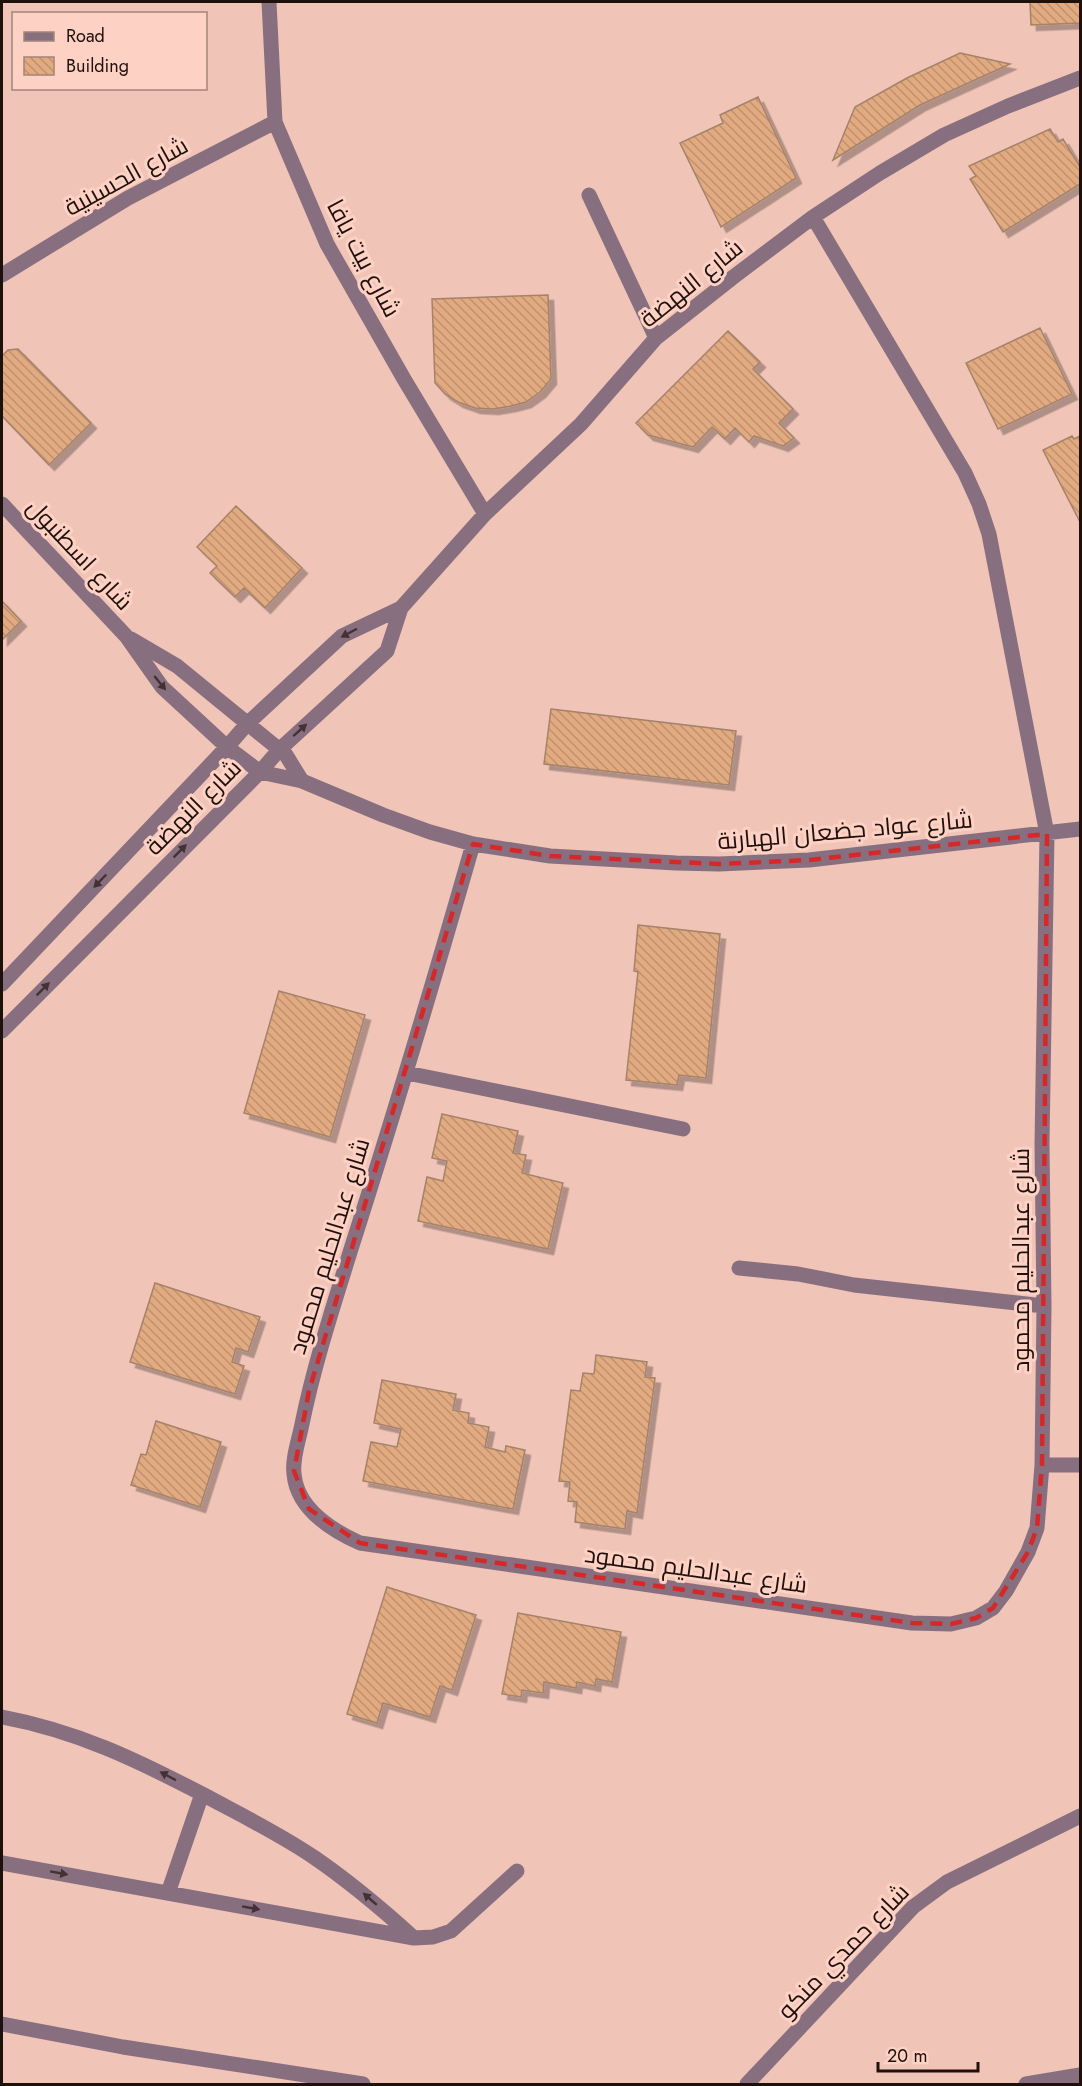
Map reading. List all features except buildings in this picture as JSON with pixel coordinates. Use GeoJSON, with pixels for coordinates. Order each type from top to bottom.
{"type":"FeatureCollection","features":[{"type":"Feature","properties":{"kind":"street","name":"شارع بيت يافا"},"geometry":{"type":"LineString","coordinates":[[269,2],[275,122],[327,244],[485,514]]}},
{"type":"Feature","properties":{"kind":"street","name":"شارع النهضة"},"geometry":{"type":"LineString","coordinates":[[2,984],[247,724],[342,636],[401,608],[485,514],[581,424],[656,338],[813,217],[880,173],[944,135],[1008,106],[1079,80]]}},
{"type":"Feature","properties":{"kind":"street","name":"شارع الحسينية"},"geometry":{"type":"LineString","coordinates":[[2,275],[128,198],[275,122]]}},
{"type":"Feature","properties":{"kind":"street"},"geometry":{"type":"LineString","coordinates":[[589,195],[656,338]]}},
{"type":"Feature","properties":{"kind":"street","name":"شارع عبدالحليم محمود"},"geometry":{"type":"LineString","coordinates":[[473,844],[406,1073],[327,1324],[309,1391],[294,1472],[296,1487],[309,1509],[327,1525],[360,1543],[407,1550],[912,1623],[951,1624],[976,1618],[993,1608],[1006,1591],[1028,1552],[1037,1528],[1042,1465],[1044,1306],[1042,1144],[1047,834],[989,534],[979,504],[965,473],[813,217]]}},
{"type":"Feature","properties":{"kind":"street","name":"شارع اسطنبول"},"geometry":{"type":"LineString","coordinates":[[2,504],[126,636],[162,687],[227,747]]}},
{"type":"Feature","properties":{"kind":"street","name":"شارع النهضة"},"geometry":{"type":"LineString","coordinates":[[2,1031],[260,772],[279,750],[387,651],[401,608]]}},
{"type":"Feature","properties":{"kind":"street","name":"شارع اسطنبول"},"geometry":{"type":"LineString","coordinates":[[126,636],[177,666],[247,724]]}},
{"type":"Feature","properties":{"kind":"street"},"geometry":{"type":"LineString","coordinates":[[247,724],[286,755],[302,781]]}},
{"type":"Feature","properties":{"kind":"street","name":"شارع عواد جضعان الهبارنة"},"geometry":{"type":"LineString","coordinates":[[227,747],[260,772],[302,781],[383,814],[473,844],[550,856],[719,864],[809,860],[1080,829]]}},
{"type":"Feature","properties":{"kind":"street"},"geometry":{"type":"LineString","coordinates":[[406,1073],[683,1129]]}},
{"type":"Feature","properties":{"kind":"street"},"geometry":{"type":"LineString","coordinates":[[739,1268],[798,1274],[854,1285],[1044,1306]]}},
{"type":"Feature","properties":{"kind":"street"},"geometry":{"type":"LineString","coordinates":[[1042,1465],[1080,1465]]}},
{"type":"Feature","properties":{"kind":"street"},"geometry":{"type":"LineString","coordinates":[[2,1717],[32,1723],[91,1741],[147,1765],[258,1823],[314,1857],[366,1894],[414,1938]]}},
{"type":"Feature","properties":{"kind":"street"},"geometry":{"type":"LineString","coordinates":[[168,1893],[202,1794]]}},
{"type":"Feature","properties":{"kind":"street","name":"شارع حمدي منكو"},"geometry":{"type":"LineString","coordinates":[[747,2085],[913,1907],[947,1882],[1080,1816]]}},
{"type":"Feature","properties":{"kind":"street"},"geometry":{"type":"LineString","coordinates":[[2,1863],[414,1938],[433,1937],[451,1931],[517,1871]]}},
{"type":"Feature","properties":{"kind":"street"},"geometry":{"type":"LineString","coordinates":[[2,2024],[123,2047],[363,2085]]}},
{"type":"Feature","properties":{"kind":"street"},"geometry":{"type":"LineString","coordinates":[[1026,2085],[1080,2075]]}},
{"type":"Feature","properties":{"kind":"highlighted area"},"geometry":{"type":"Polygon","coordinates":[[[1047,834],[1042,1465],[1037,1528],[1028,1552],[993,1608],[976,1618],[951,1624],[912,1623],[360,1543],[309,1509],[294,1471],[309,1391],[473,844],[550,856],[719,864],[809,860],[1047,834]]]}}]}
